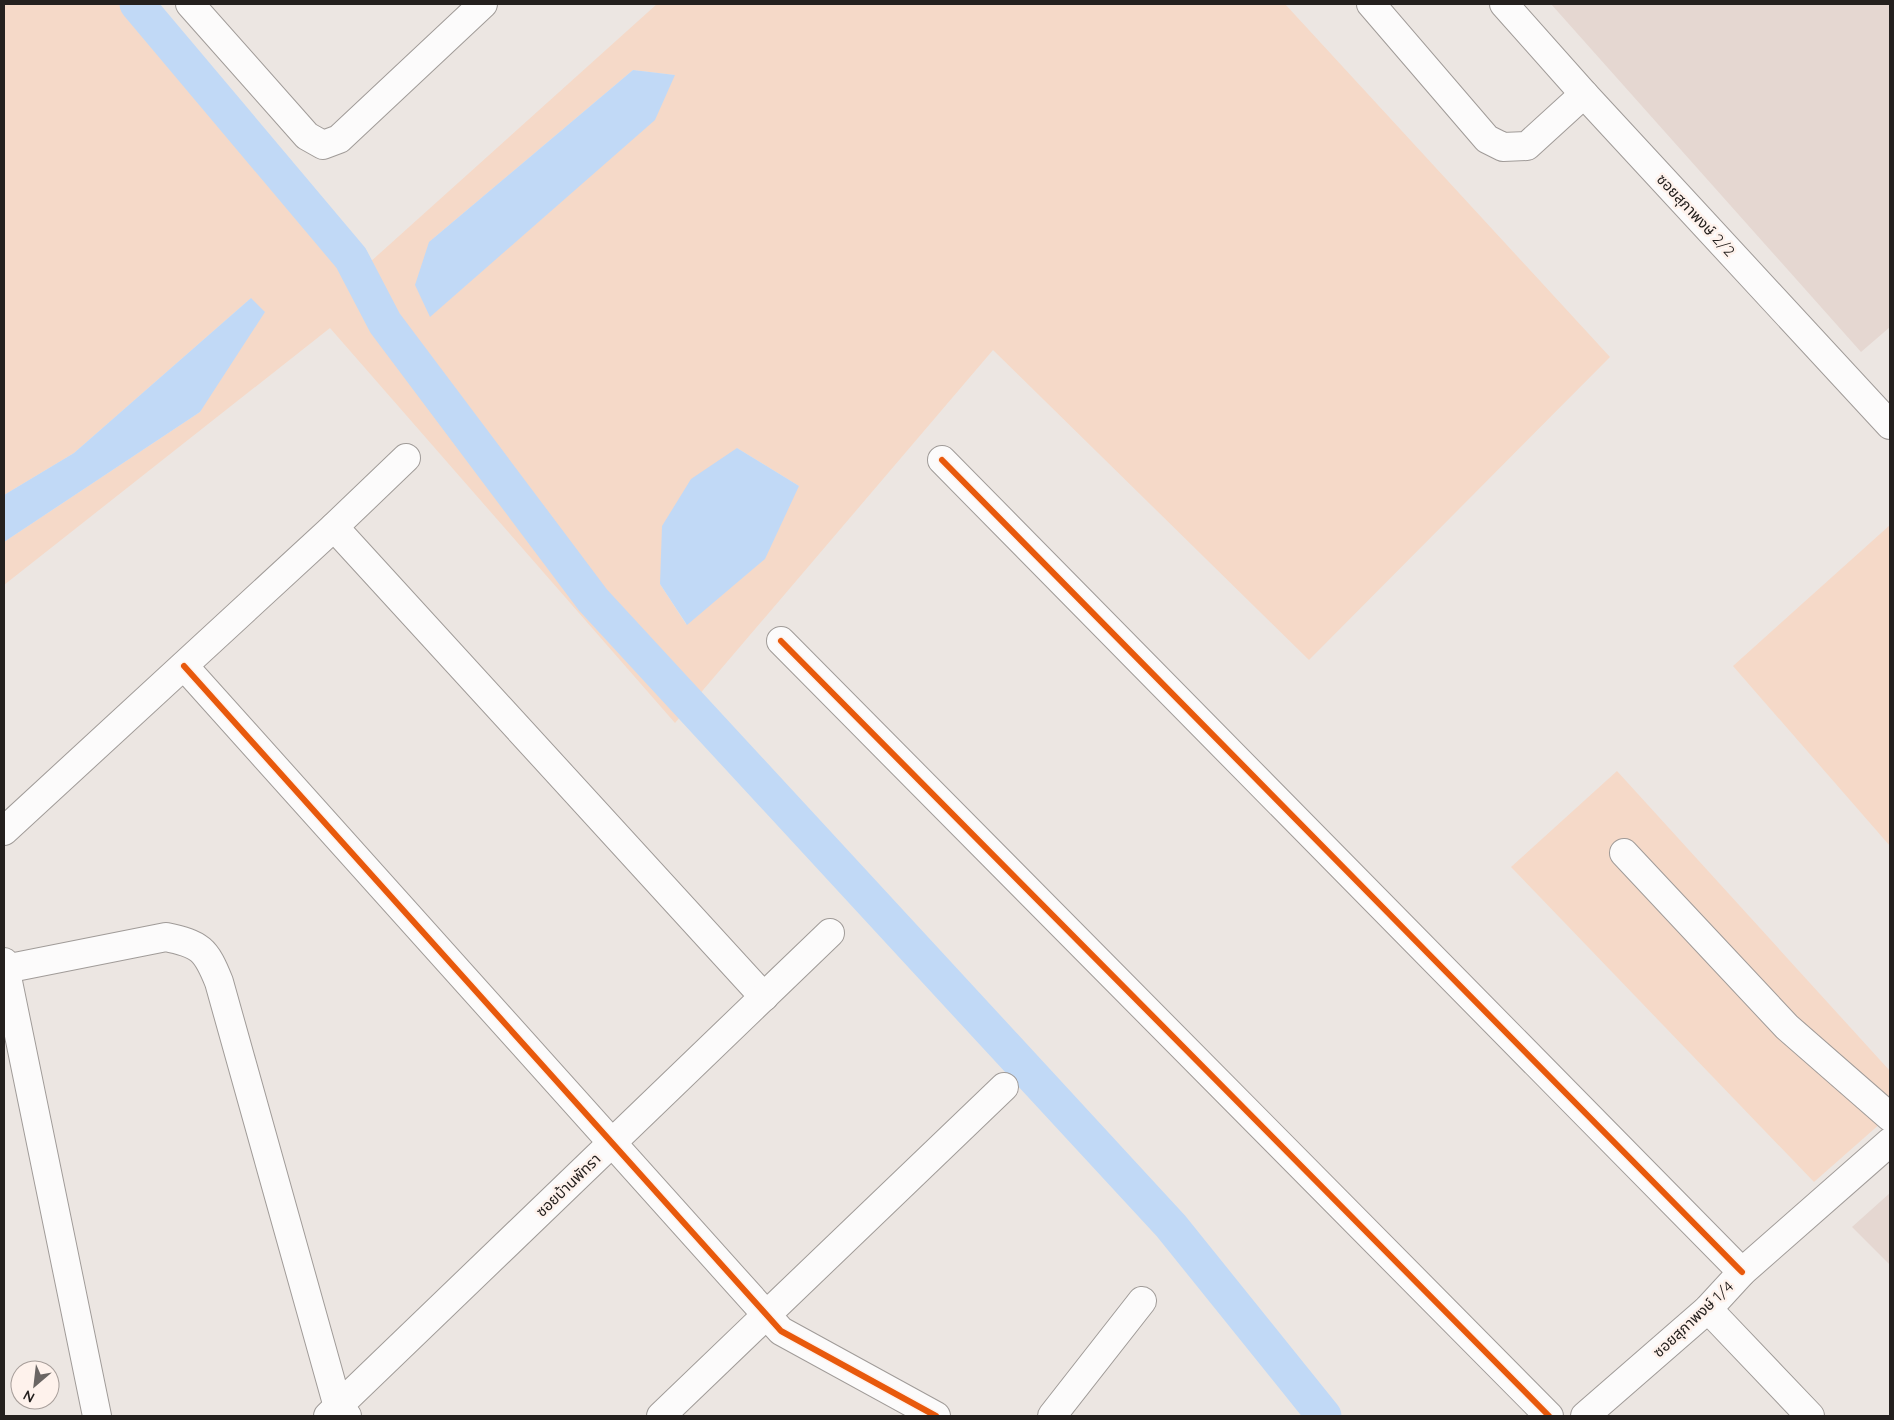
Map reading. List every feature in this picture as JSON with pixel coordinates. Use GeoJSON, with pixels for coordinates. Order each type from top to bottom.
{"type":"FeatureCollection","features":[{"type":"Feature","properties":{"kind":"street"},"geometry":{"type":"LineString","coordinates":[[190,4],[307,136],[323,145],[339,139],[467,9]]}},
{"type":"Feature","properties":{"kind":"street"},"geometry":{"type":"LineString","coordinates":[[1371,4],[1481,132],[1488,139],[1503,147],[1527,146],[1584,94]]}},
{"type":"Feature","properties":{"kind":"street","name":"ซอยสุภาพงษ์ 2/2"},"geometry":{"type":"LineString","coordinates":[[1504,4],[1584,94],[1890,425]]}},
{"type":"Feature","properties":{"kind":"street"},"geometry":{"type":"LineString","coordinates":[[4,831],[334,527],[406,458]]}},
{"type":"Feature","properties":{"kind":"street"},"geometry":{"type":"LineString","coordinates":[[942,460],[1742,1272]]}},
{"type":"Feature","properties":{"kind":"street"},"geometry":{"type":"LineString","coordinates":[[334,527],[764,997]]}},
{"type":"Feature","properties":{"kind":"street"},"geometry":{"type":"LineString","coordinates":[[781,640],[1549,1416]]}},
{"type":"Feature","properties":{"kind":"street"},"geometry":{"type":"LineString","coordinates":[[184,666],[781,1331],[936,1416]]}},
{"type":"Feature","properties":{"kind":"street"},"geometry":{"type":"LineString","coordinates":[[1624,853],[1787,1027],[1890,1117]]}},
{"type":"Feature","properties":{"kind":"street","name":"ซอยบ้านพัทรา"},"geometry":{"type":"LineString","coordinates":[[338,1413],[612,1142],[830,933]]}},
{"type":"Feature","properties":{"kind":"street"},"geometry":{"type":"LineString","coordinates":[[97,1416],[5,965],[166,937],[192,942],[210,959],[219,982],[338,1413]]}},
{"type":"Feature","properties":{"kind":"street"},"geometry":{"type":"LineString","coordinates":[[661,1416],[1004,1087]]}},
{"type":"Feature","properties":{"kind":"street","name":"ซอยสุภาพงษ์ 1/4"},"geometry":{"type":"LineString","coordinates":[[1586,1416],[1708,1309],[1742,1272],[1890,1142]]}},
{"type":"Feature","properties":{"kind":"street"},"geometry":{"type":"LineString","coordinates":[[1052,1416],[1142,1301]]}},
{"type":"Feature","properties":{"kind":"street"},"geometry":{"type":"LineString","coordinates":[[1708,1309],[1810,1416]]}},
{"type":"Feature","properties":{"kind":"shaded area"},"geometry":{"type":"Polygon","coordinates":[[[4,4],[121,4],[346,274],[369,263],[657,4],[1285,4],[1610,357],[1309,660],[993,350],[675,723],[330,328],[4,585],[4,542],[200,412],[251,298],[74,453],[4,495],[4,4]],[[633,70],[429,242],[675,75],[633,70]],[[737,448],[660,584],[686,624],[799,486],[737,448]]]}},
{"type":"Feature","properties":{"kind":"shaded area"},"geometry":{"type":"Polygon","coordinates":[[[1551,4],[1890,4],[1890,327],[1861,352],[1551,4]]]}},
{"type":"Feature","properties":{"kind":"shaded area"},"geometry":{"type":"Polygon","coordinates":[[[1890,525],[1890,846],[1733,666],[1890,525]]]}},
{"type":"Feature","properties":{"kind":"shaded area"},"geometry":{"type":"Polygon","coordinates":[[[1617,771],[1890,1071],[1890,1115],[1814,1182],[1511,867],[1617,771]]]}},
{"type":"Feature","properties":{"kind":"shaded area"},"geometry":{"type":"Polygon","coordinates":[[[1890,1193],[1890,1265],[1852,1227],[1890,1193]]]}},
{"type":"Feature","properties":{"kind":"water"},"geometry":{"type":"Polygon","coordinates":[[[633,70],[675,75],[655,120],[430,317],[415,285],[429,242],[633,70]]]}},
{"type":"Feature","properties":{"kind":"water"},"geometry":{"type":"Polygon","coordinates":[[[251,298],[265,312],[200,412],[4,542],[4,495],[74,453],[251,298]]]}},
{"type":"Feature","properties":{"kind":"water"},"geometry":{"type":"Polygon","coordinates":[[[737,448],[799,486],[765,559],[687,625],[660,584],[662,526],[691,479],[737,448]]]}},
{"type":"Feature","properties":{"kind":"waterway"},"geometry":{"type":"LineString","coordinates":[[137,4],[351,258],[385,323],[593,600],[1171,1226],[1324,1416]]}},
{"type":"Feature","properties":{"kind":"cycle path"},"geometry":{"type":"LineString","coordinates":[[942,460],[1742,1272]]}},
{"type":"Feature","properties":{"kind":"cycle path"},"geometry":{"type":"LineString","coordinates":[[781,641],[1549,1416]]}},
{"type":"Feature","properties":{"kind":"cycle path"},"geometry":{"type":"LineString","coordinates":[[184,666],[781,1331],[936,1416]]}}]}
